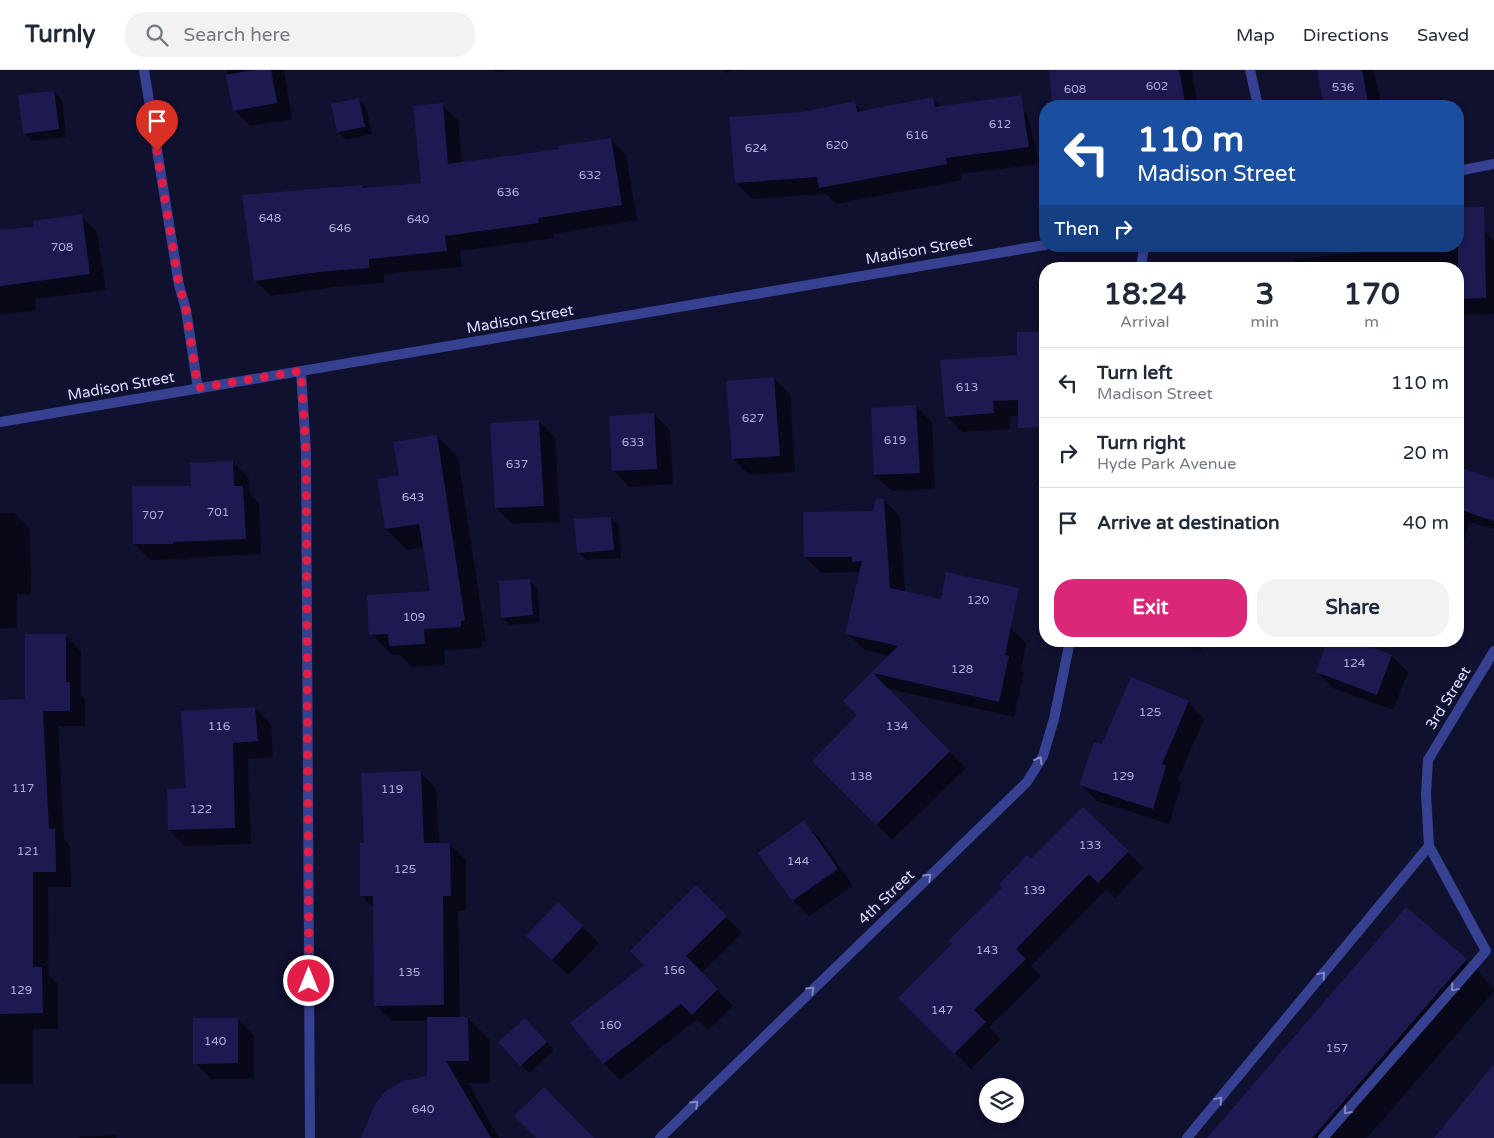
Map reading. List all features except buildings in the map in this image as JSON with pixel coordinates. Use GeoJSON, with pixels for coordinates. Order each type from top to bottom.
{"type":"FeatureCollection","features":[{"type":"Feature","properties":{"kind":"street"},"geometry":{"type":"LineString","coordinates":[[144,70],[198,388]]}},
{"type":"Feature","properties":{"kind":"street"},"geometry":{"type":"LineString","coordinates":[[1250,70],[1257,100]]}},
{"type":"Feature","properties":{"kind":"street"},"geometry":{"type":"LineString","coordinates":[[1464,170],[1494,164]]}},
{"type":"Feature","properties":{"kind":"street","name":"Madison Street"},"geometry":{"type":"LineString","coordinates":[[0,422],[1039,246]]}},
{"type":"Feature","properties":{"kind":"street"},"geometry":{"type":"LineString","coordinates":[[301,371],[306,462],[310,1138]]}},
{"type":"Feature","properties":{"kind":"street","name":"4th Street"},"geometry":{"type":"LineString","coordinates":[[660,1138],[1027,782],[1042,756],[1051,728],[1069,647]]}},
{"type":"Feature","properties":{"kind":"street","name":"3rd Street"},"geometry":{"type":"LineString","coordinates":[[1429,846],[1426,794],[1428,760],[1494,651]]}},
{"type":"Feature","properties":{"kind":"street"},"geometry":{"type":"LineString","coordinates":[[1188,1138],[1429,846],[1486,951],[1323,1138]]}},
{"type":"Feature","properties":{"kind":"route"},"geometry":{"type":"LineString","coordinates":[[157,151],[198,388],[301,371],[306,452],[309,981]]}}]}
